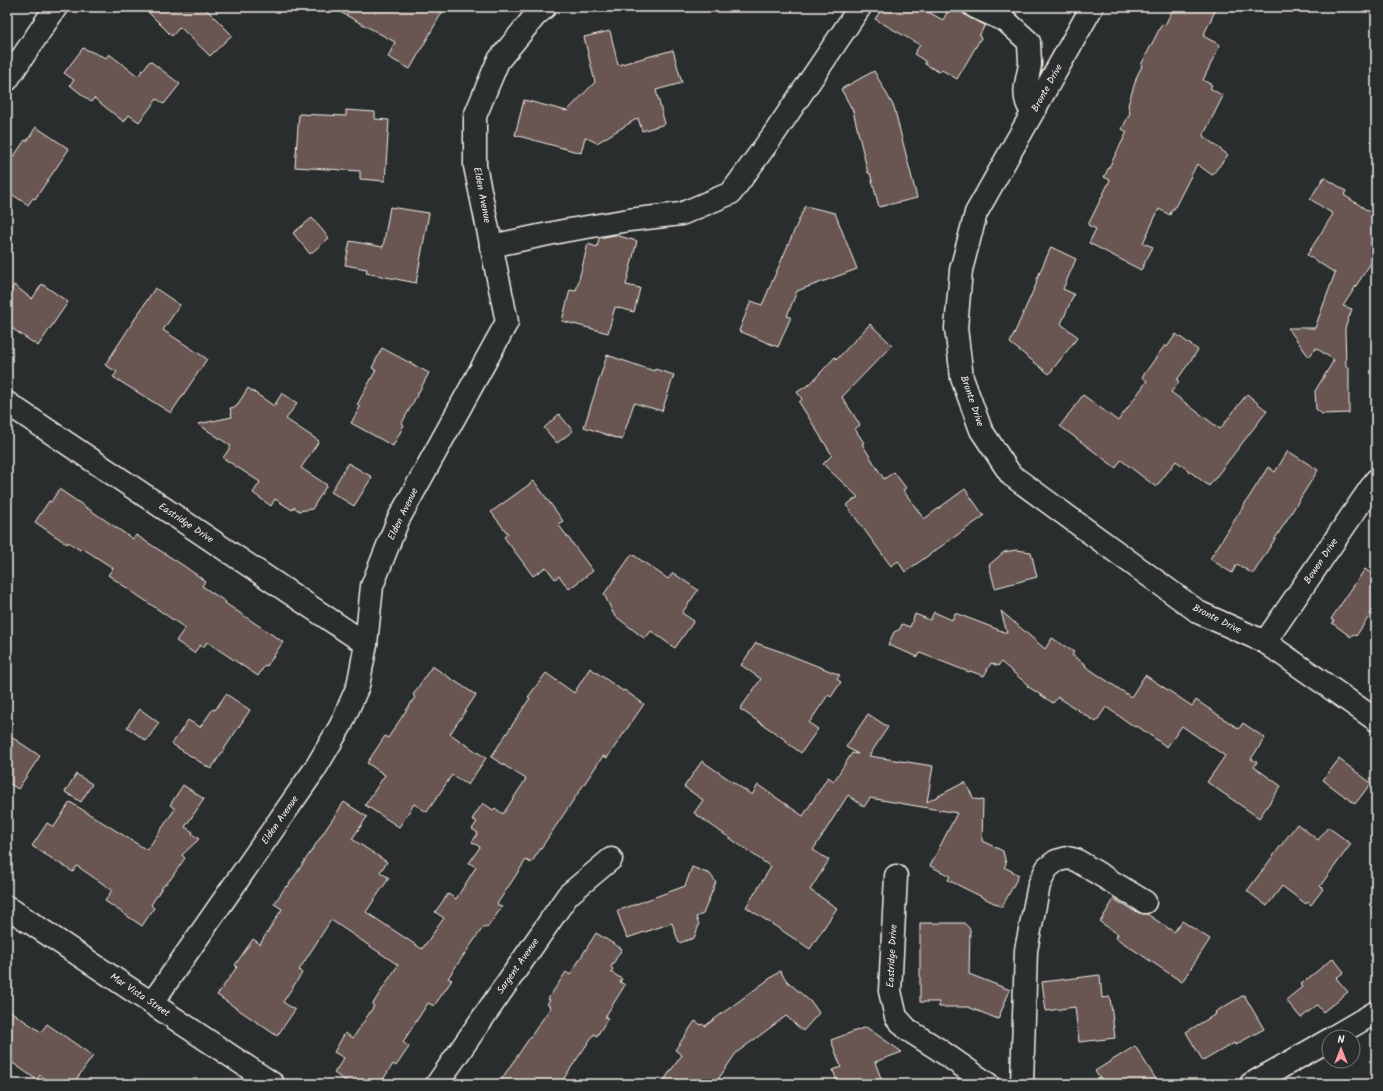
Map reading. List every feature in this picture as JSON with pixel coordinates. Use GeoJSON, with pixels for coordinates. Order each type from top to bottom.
{"type":"FeatureCollection","features":[{"type":"Feature","properties":{"kind":"street"},"geometry":{"type":"LineString","coordinates":[[7,80],[56,7]]}},
{"type":"Feature","properties":{"kind":"street","name":"Elden Avenue"},"geometry":{"type":"LineString","coordinates":[[152,1003],[315,769],[338,731],[358,686],[366,644],[372,586],[398,520],[507,322],[476,166],[475,116],[498,60],[535,16],[545,7]]}},
{"type":"Feature","properties":{"kind":"street"},"geometry":{"type":"LineString","coordinates":[[492,246],[600,224],[681,214],[731,193],[774,134],[860,7]]}},
{"type":"Feature","properties":{"kind":"street"},"geometry":{"type":"LineString","coordinates":[[975,7],[1006,21],[1029,42],[1030,64],[1026,81],[1025,98],[1028,105],[1036,108]]}},
{"type":"Feature","properties":{"kind":"street","name":"Bronte Drive"},"geometry":{"type":"LineString","coordinates":[[1092,7],[976,213],[961,270],[956,328],[962,378],[981,430],[1011,475],[1200,612],[1265,642],[1376,720]]}},
{"type":"Feature","properties":{"kind":"street","name":"Eastridge Drive"},"geometry":{"type":"LineString","coordinates":[[7,402],[366,644]]}},
{"type":"Feature","properties":{"kind":"street","name":"Bowen Drive"},"geometry":{"type":"LineString","coordinates":[[1265,642],[1376,480]]}},
{"type":"Feature","properties":{"kind":"street"},"geometry":{"type":"LineString","coordinates":[[1022,1084],[1026,950],[1039,885],[1047,868],[1056,861],[1067,858],[1076,860],[1145,902]]}},
{"type":"Feature","properties":{"kind":"street","name":"Sargent Avenue"},"geometry":{"type":"LineString","coordinates":[[437,1084],[568,895],[611,859]]}},
{"type":"Feature","properties":{"kind":"street","name":"Eastridge Drive"},"geometry":{"type":"LineString","coordinates":[[896,876],[890,991],[896,1017],[908,1030],[988,1084]]}},
{"type":"Feature","properties":{"kind":"street","name":"Mar Vista Street"},"geometry":{"type":"LineString","coordinates":[[7,907],[273,1084]]}},
{"type":"Feature","properties":{"kind":"street"},"geometry":{"type":"LineString","coordinates":[[1347,1029],[1376,1012]]}},
{"type":"Feature","properties":{"kind":"street"},"geometry":{"type":"LineString","coordinates":[[1252,1084],[1321,1045]]}},
{"type":"Feature","properties":{"kind":"building"},"geometry":{"type":"Polygon","coordinates":[[[143,7],[204,7],[232,35],[210,56],[180,27],[172,36],[143,7]]]}},
{"type":"Feature","properties":{"kind":"building"},"geometry":{"type":"Polygon","coordinates":[[[331,7],[445,7],[410,69],[388,57],[395,42],[331,7]]]}},
{"type":"Feature","properties":{"kind":"building"},"geometry":{"type":"Polygon","coordinates":[[[883,7],[919,7],[943,20],[950,7],[953,7],[970,18],[985,25],[979,36],[981,38],[957,79],[942,70],[939,72],[925,64],[925,61],[914,54],[920,45],[875,19],[883,7]]]}},
{"type":"Feature","properties":{"kind":"building"},"geometry":{"type":"Polygon","coordinates":[[[1174,7],[1217,7],[1203,36],[1220,45],[1203,80],[1212,85],[1210,88],[1223,96],[1203,136],[1228,155],[1212,175],[1197,164],[1170,215],[1159,209],[1143,243],[1153,247],[1141,270],[1089,243],[1096,229],[1088,225],[1110,180],[1104,177],[1127,132],[1122,129],[1130,113],[1128,105],[1137,76],[1142,66],[1141,65],[1162,24],[1165,25],[1174,7]]]}},
{"type":"Feature","properties":{"kind":"building"},"geometry":{"type":"Polygon","coordinates":[[[610,31],[618,65],[673,50],[682,83],[656,90],[665,124],[642,131],[638,118],[597,143],[585,137],[581,153],[515,135],[524,100],[567,111],[595,82],[584,37],[610,31]]]}},
{"type":"Feature","properties":{"kind":"building"},"geometry":{"type":"Polygon","coordinates":[[[83,48],[106,58],[109,54],[138,76],[150,61],[180,84],[164,104],[157,99],[139,122],[129,115],[124,122],[94,98],[91,102],[70,85],[74,80],[64,73],[83,48]]]}},
{"type":"Feature","properties":{"kind":"building"},"geometry":{"type":"Polygon","coordinates":[[[874,71],[894,107],[917,198],[879,207],[870,173],[868,173],[853,111],[841,89],[874,71]]]}},
{"type":"Feature","properties":{"kind":"building"},"geometry":{"type":"Polygon","coordinates":[[[346,110],[375,112],[375,119],[389,120],[385,181],[360,179],[360,171],[295,167],[299,114],[346,116],[346,110]]]}},
{"type":"Feature","properties":{"kind":"building"},"geometry":{"type":"Polygon","coordinates":[[[36,127],[69,149],[35,199],[33,198],[28,205],[7,191],[7,151],[14,156],[25,140],[27,141],[36,127]]]}},
{"type":"Feature","properties":{"kind":"building"},"geometry":{"type":"Polygon","coordinates":[[[1324,177],[1346,191],[1344,195],[1376,216],[1376,255],[1343,306],[1352,309],[1345,328],[1346,367],[1349,367],[1349,413],[1322,414],[1316,409],[1315,391],[1334,360],[1316,348],[1309,357],[1288,328],[1315,328],[1335,273],[1307,255],[1333,214],[1310,199],[1324,177]]]}},
{"type":"Feature","properties":{"kind":"building"},"geometry":{"type":"Polygon","coordinates":[[[805,206],[835,213],[857,269],[797,291],[787,316],[791,317],[778,347],[739,331],[751,301],[762,305],[805,206]]]}},
{"type":"Feature","properties":{"kind":"building"},"geometry":{"type":"Polygon","coordinates":[[[390,207],[429,213],[416,283],[366,273],[367,269],[345,265],[350,241],[383,247],[390,207]]]}},
{"type":"Feature","properties":{"kind":"building"},"geometry":{"type":"Polygon","coordinates":[[[312,218],[329,238],[310,254],[293,233],[312,218]]]}},
{"type":"Feature","properties":{"kind":"building"},"geometry":{"type":"Polygon","coordinates":[[[615,235],[637,241],[626,285],[640,288],[634,312],[615,307],[608,333],[562,321],[570,290],[576,291],[588,244],[597,247],[599,238],[615,235]]]}},
{"type":"Feature","properties":{"kind":"building"},"geometry":{"type":"Polygon","coordinates":[[[1051,247],[1076,259],[1063,289],[1074,294],[1061,324],[1078,337],[1049,374],[1010,343],[1051,247]]]}},
{"type":"Feature","properties":{"kind":"building"},"geometry":{"type":"Polygon","coordinates":[[[42,284],[68,302],[38,346],[7,325],[7,295],[14,285],[32,299],[42,284]]]}},
{"type":"Feature","properties":{"kind":"building"},"geometry":{"type":"Polygon","coordinates":[[[155,288],[180,305],[163,330],[207,359],[171,413],[113,377],[117,372],[105,365],[155,288]]]}},
{"type":"Feature","properties":{"kind":"building"},"geometry":{"type":"Polygon","coordinates":[[[870,324],[892,345],[842,397],[860,425],[855,429],[864,443],[862,444],[884,479],[894,472],[906,488],[903,490],[924,519],[965,489],[984,516],[905,572],[898,561],[891,566],[846,505],[858,497],[823,464],[832,455],[799,402],[802,399],[797,392],[810,384],[835,357],[837,359],[870,324]]]}},
{"type":"Feature","properties":{"kind":"building"},"geometry":{"type":"Polygon","coordinates":[[[1176,334],[1198,350],[1177,380],[1179,382],[1171,392],[1220,429],[1247,394],[1267,411],[1209,486],[1176,461],[1156,487],[1121,460],[1116,468],[1060,426],[1083,395],[1118,421],[1147,381],[1142,377],[1165,345],[1167,347],[1176,334]]]}},
{"type":"Feature","properties":{"kind":"building"},"geometry":{"type":"Polygon","coordinates":[[[382,348],[429,373],[402,423],[404,425],[393,446],[351,423],[360,407],[357,405],[376,370],[372,368],[382,348]]]}},
{"type":"Feature","properties":{"kind":"building"},"geometry":{"type":"Polygon","coordinates":[[[607,355],[654,371],[655,369],[674,375],[662,411],[634,403],[622,440],[584,427],[607,355]]]}},
{"type":"Feature","properties":{"kind":"building"},"geometry":{"type":"Polygon","coordinates":[[[248,388],[274,406],[282,393],[297,403],[286,419],[319,441],[301,468],[327,485],[312,509],[299,511],[294,507],[292,510],[275,499],[271,506],[253,493],[260,482],[223,458],[231,446],[198,424],[232,417],[230,408],[236,407],[248,388]]]}},
{"type":"Feature","properties":{"kind":"building"},"geometry":{"type":"Polygon","coordinates":[[[559,414],[573,431],[557,443],[544,428],[559,414]]]}},
{"type":"Feature","properties":{"kind":"building"},"geometry":{"type":"Polygon","coordinates":[[[1288,451],[1318,470],[1253,574],[1237,564],[1232,573],[1210,559],[1268,467],[1275,472],[1288,451]]]}},
{"type":"Feature","properties":{"kind":"building"},"geometry":{"type":"Polygon","coordinates":[[[348,463],[372,477],[354,506],[331,492],[348,463]]]}},
{"type":"Feature","properties":{"kind":"building"},"geometry":{"type":"Polygon","coordinates":[[[534,481],[563,521],[558,524],[593,571],[569,589],[559,576],[555,579],[546,567],[533,576],[504,537],[508,534],[491,512],[534,481]]]}},
{"type":"Feature","properties":{"kind":"building"},"geometry":{"type":"Polygon","coordinates":[[[59,489],[133,539],[136,535],[184,566],[205,581],[202,586],[283,642],[267,666],[265,665],[258,676],[207,642],[203,648],[200,645],[194,653],[176,641],[185,628],[108,575],[113,568],[82,548],[80,550],[68,542],[67,544],[35,522],[59,489]]]}},
{"type":"Feature","properties":{"kind":"building"},"geometry":{"type":"Polygon","coordinates":[[[1016,550],[1031,552],[1037,577],[995,588],[989,565],[1004,552],[1016,550]]]}},
{"type":"Feature","properties":{"kind":"building"},"geometry":{"type":"Polygon","coordinates":[[[632,554],[668,579],[673,573],[698,590],[682,613],[694,621],[675,648],[651,631],[645,639],[614,615],[604,594],[632,554]]]}},
{"type":"Feature","properties":{"kind":"building"},"geometry":{"type":"Polygon","coordinates":[[[1365,569],[1376,577],[1376,606],[1356,636],[1353,634],[1351,637],[1332,623],[1334,621],[1331,619],[1365,569]]]}},
{"type":"Feature","properties":{"kind":"building"},"geometry":{"type":"Polygon","coordinates":[[[1001,611],[1045,649],[1052,638],[1074,652],[1072,655],[1086,665],[1085,666],[1131,697],[1145,675],[1192,706],[1196,700],[1239,729],[1243,723],[1265,738],[1251,759],[1257,762],[1254,767],[1281,786],[1259,818],[1207,782],[1225,756],[1182,726],[1167,747],[1106,707],[1096,722],[1058,697],[1053,703],[1027,686],[1028,685],[1001,662],[998,666],[991,663],[984,676],[970,671],[969,672],[920,653],[918,657],[888,645],[894,632],[900,629],[902,624],[910,627],[915,614],[930,620],[934,612],[952,620],[955,613],[1007,633],[1001,611]]]}},
{"type":"Feature","properties":{"kind":"building"},"geometry":{"type":"Polygon","coordinates":[[[756,643],[840,675],[837,679],[841,682],[831,697],[828,695],[809,723],[818,729],[801,753],[786,742],[787,741],[740,709],[761,679],[741,665],[756,643]]]}},
{"type":"Feature","properties":{"kind":"building"},"geometry":{"type":"Polygon","coordinates":[[[432,666],[476,695],[450,734],[486,758],[468,785],[452,775],[427,812],[414,804],[399,827],[365,805],[385,775],[367,763],[385,736],[388,738],[415,697],[413,695],[432,666]]]}},
{"type":"Feature","properties":{"kind":"building"},"geometry":{"type":"Polygon","coordinates":[[[590,668],[644,704],[607,758],[603,756],[531,863],[526,860],[497,904],[502,907],[487,928],[484,926],[448,978],[452,980],[434,1006],[428,1003],[403,1042],[409,1047],[396,1066],[393,1064],[380,1084],[350,1084],[334,1073],[344,1058],[334,1052],[345,1033],[353,1038],[398,965],[331,920],[299,970],[302,973],[283,1002],[295,1010],[277,1036],[217,995],[237,967],[235,965],[253,939],[260,944],[282,909],[274,904],[344,802],[367,817],[352,839],[387,862],[380,872],[389,878],[366,912],[422,949],[444,918],[435,912],[448,894],[456,899],[476,867],[469,863],[480,847],[472,842],[478,833],[472,829],[477,822],[472,819],[483,803],[493,810],[495,808],[503,814],[526,779],[491,757],[530,698],[528,697],[546,673],[574,693],[590,668]]]}},
{"type":"Feature","properties":{"kind":"building"},"geometry":{"type":"Polygon","coordinates":[[[226,694],[250,710],[211,769],[172,744],[188,720],[200,727],[213,709],[215,710],[226,694]]]}},
{"type":"Feature","properties":{"kind":"building"},"geometry":{"type":"Polygon","coordinates":[[[140,709],[159,723],[146,741],[127,727],[140,709]]]}},
{"type":"Feature","properties":{"kind":"building"},"geometry":{"type":"Polygon","coordinates":[[[868,714],[888,727],[869,756],[933,766],[927,802],[965,782],[974,799],[983,800],[982,841],[1003,851],[1006,864],[1004,867],[1019,875],[1002,907],[948,880],[950,876],[930,866],[957,813],[870,798],[864,807],[848,795],[813,850],[829,860],[810,890],[837,908],[810,949],[746,907],[771,867],[694,813],[703,800],[684,787],[702,761],[752,795],[758,785],[803,816],[828,777],[834,781],[852,753],[858,754],[846,747],[868,714]]]}},
{"type":"Feature","properties":{"kind":"building"},"geometry":{"type":"Polygon","coordinates":[[[7,734],[40,756],[18,789],[7,782],[7,734]]]}},
{"type":"Feature","properties":{"kind":"building"},"geometry":{"type":"Polygon","coordinates":[[[1339,759],[1371,783],[1355,804],[1323,780],[1339,759]]]}},
{"type":"Feature","properties":{"kind":"building"},"geometry":{"type":"Polygon","coordinates":[[[76,774],[92,784],[81,802],[65,792],[76,774]]]}},
{"type":"Feature","properties":{"kind":"building"},"geometry":{"type":"Polygon","coordinates":[[[183,785],[204,799],[185,827],[193,832],[192,834],[199,839],[182,855],[185,858],[170,880],[163,886],[151,905],[154,908],[142,926],[105,901],[112,890],[77,866],[73,872],[32,846],[47,823],[54,827],[70,802],[147,850],[175,809],[170,805],[183,785]]]}},
{"type":"Feature","properties":{"kind":"building"},"geometry":{"type":"Polygon","coordinates":[[[1297,824],[1318,840],[1328,827],[1351,844],[1320,886],[1323,889],[1311,905],[1308,902],[1306,904],[1282,886],[1267,906],[1247,891],[1297,824]]]}},
{"type":"Feature","properties":{"kind":"building"},"geometry":{"type":"Polygon","coordinates":[[[692,867],[710,874],[716,882],[703,914],[696,917],[699,925],[694,938],[679,943],[672,923],[627,938],[617,911],[685,886],[692,867]]]}},
{"type":"Feature","properties":{"kind":"building"},"geometry":{"type":"Polygon","coordinates":[[[1114,899],[1134,911],[1147,914],[1174,932],[1182,921],[1210,939],[1182,982],[1116,938],[1118,934],[1100,922],[1114,899]]]}},
{"type":"Feature","properties":{"kind":"building"},"geometry":{"type":"Polygon","coordinates":[[[920,923],[964,923],[970,929],[969,974],[1010,990],[998,1019],[968,1007],[939,1007],[939,1002],[920,1002],[920,923]]]}},
{"type":"Feature","properties":{"kind":"building"},"geometry":{"type":"Polygon","coordinates":[[[596,933],[622,949],[611,967],[613,969],[611,972],[622,979],[620,982],[625,985],[605,1017],[608,1018],[597,1036],[594,1034],[560,1084],[498,1084],[551,1007],[547,1004],[550,1000],[548,999],[566,972],[570,975],[596,933]]]}},
{"type":"Feature","properties":{"kind":"building"},"geometry":{"type":"Polygon","coordinates":[[[1333,958],[1344,972],[1336,978],[1348,992],[1323,1012],[1317,1005],[1301,1018],[1286,1000],[1302,987],[1300,985],[1333,958]]]}},
{"type":"Feature","properties":{"kind":"building"},"geometry":{"type":"Polygon","coordinates":[[[780,971],[787,981],[813,1004],[819,1013],[803,1031],[786,1016],[736,1053],[715,1084],[661,1084],[682,1055],[675,1050],[695,1021],[705,1026],[780,971]]]}},
{"type":"Feature","properties":{"kind":"building"},"geometry":{"type":"Polygon","coordinates":[[[1100,975],[1102,998],[1110,997],[1115,1038],[1079,1042],[1075,1007],[1046,1011],[1042,982],[1100,975]]]}},
{"type":"Feature","properties":{"kind":"building"},"geometry":{"type":"Polygon","coordinates":[[[1244,995],[1264,1029],[1235,1045],[1234,1043],[1203,1061],[1186,1032],[1216,1014],[1215,1012],[1244,995]]]}},
{"type":"Feature","properties":{"kind":"building"},"geometry":{"type":"Polygon","coordinates":[[[7,1009],[41,1032],[47,1024],[93,1056],[73,1084],[53,1084],[40,1075],[37,1080],[7,1059],[7,1009]]]}},
{"type":"Feature","properties":{"kind":"building"},"geometry":{"type":"Polygon","coordinates":[[[866,1027],[902,1052],[875,1062],[883,1084],[838,1084],[833,1070],[841,1067],[831,1040],[866,1027]]]}},
{"type":"Feature","properties":{"kind":"building"},"geometry":{"type":"Polygon","coordinates":[[[1135,1046],[1159,1084],[1103,1084],[1095,1071],[1135,1046]]]}}]}
